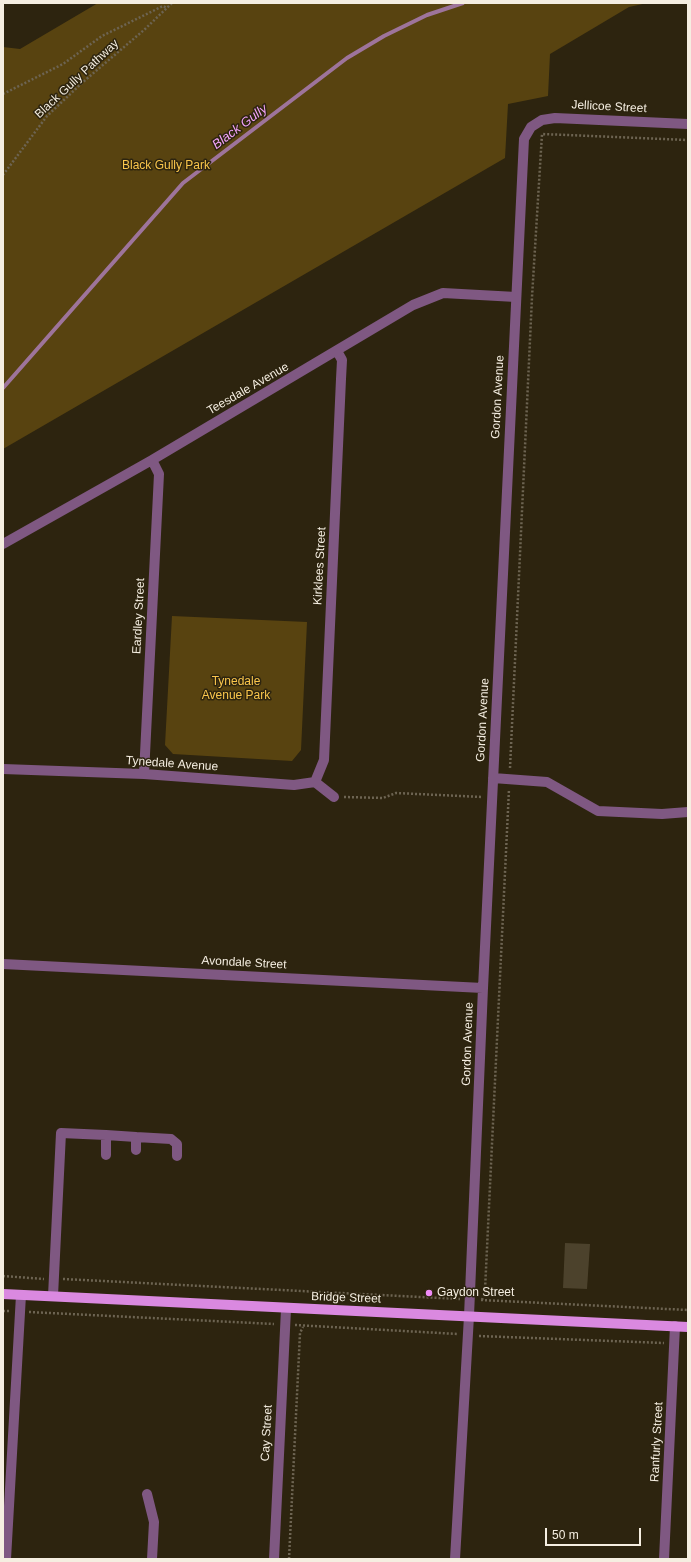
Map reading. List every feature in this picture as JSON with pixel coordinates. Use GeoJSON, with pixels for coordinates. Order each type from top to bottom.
{"type":"FeatureCollection","features":[{"type":"Feature","properties":{"kind":"main road","name":"Bridge Street"},"geometry":{"type":"LineString","coordinates":[[3,1294],[286,1309],[688,1327]]}},
{"type":"Feature","properties":{"kind":"street","name":"Jellicoe Street"},"geometry":{"type":"LineString","coordinates":[[531,127],[542,120],[555,118],[688,124]]}},
{"type":"Feature","properties":{"kind":"street","name":"Gordon Avenue"},"geometry":{"type":"LineString","coordinates":[[469,1316],[483,988],[524,139],[531,127]]}},
{"type":"Feature","properties":{"kind":"street","name":"Teesdale Avenue"},"geometry":{"type":"LineString","coordinates":[[3,544],[152,460],[338,351],[413,305],[443,293],[516,296]]}},
{"type":"Feature","properties":{"kind":"street","name":"Kirklees Street"},"geometry":{"type":"LineString","coordinates":[[315,782],[324,760],[342,360],[338,351]]}},
{"type":"Feature","properties":{"kind":"street","name":"Eardley Street"},"geometry":{"type":"LineString","coordinates":[[144,774],[158,474],[152,460]]}},
{"type":"Feature","properties":{"kind":"street","name":"Tynedale Avenue"},"geometry":{"type":"LineString","coordinates":[[3,769],[144,774],[294,785],[315,782]]}},
{"type":"Feature","properties":{"kind":"street"},"geometry":{"type":"LineString","coordinates":[[493,778],[510,778],[547,782],[598,811],[662,814],[688,812]]}},
{"type":"Feature","properties":{"kind":"street"},"geometry":{"type":"LineString","coordinates":[[315,782],[334,797]]}},
{"type":"Feature","properties":{"kind":"street","name":"Avondale Street"},"geometry":{"type":"LineString","coordinates":[[3,964],[483,988]]}},
{"type":"Feature","properties":{"kind":"street"},"geometry":{"type":"LineString","coordinates":[[52,1296],[61,1133],[171,1138],[177,1144],[177,1156]]}},
{"type":"Feature","properties":{"kind":"street"},"geometry":{"type":"LineString","coordinates":[[106,1135],[106,1155]]}},
{"type":"Feature","properties":{"kind":"street"},"geometry":{"type":"LineString","coordinates":[[136,1137],[136,1150]]}},
{"type":"Feature","properties":{"kind":"street"},"geometry":{"type":"LineString","coordinates":[[6,1559],[21,1295]]}},
{"type":"Feature","properties":{"kind":"street","name":"Cay Street"},"geometry":{"type":"LineString","coordinates":[[274,1559],[286,1309]]}},
{"type":"Feature","properties":{"kind":"street"},"geometry":{"type":"LineString","coordinates":[[455,1559],[469,1316]]}},
{"type":"Feature","properties":{"kind":"street","name":"Ranfurly Street"},"geometry":{"type":"LineString","coordinates":[[664,1559],[675,1326]]}},
{"type":"Feature","properties":{"kind":"street"},"geometry":{"type":"LineString","coordinates":[[147,1494],[154,1522],[152,1559]]}},
{"type":"Feature","properties":{"kind":"path","name":"Black Gully Pathway"},"geometry":{"type":"LineString","coordinates":[[3,175],[47,116],[83,82],[144,30],[172,3]]}},
{"type":"Feature","properties":{"kind":"path"},"geometry":{"type":"LineString","coordinates":[[3,94],[63,64],[102,36],[162,6],[167,8]]}},
{"type":"Feature","properties":{"kind":"path"},"geometry":{"type":"LineString","coordinates":[[482,1300],[485,1290],[531,313],[542,134],[688,140]]}},
{"type":"Feature","properties":{"kind":"path"},"geometry":{"type":"LineString","coordinates":[[334,797],[383,798],[396,793],[492,798]]}},
{"type":"Feature","properties":{"kind":"path"},"geometry":{"type":"LineString","coordinates":[[3,1276],[688,1310]]}},
{"type":"Feature","properties":{"kind":"path"},"geometry":{"type":"LineString","coordinates":[[3,1311],[467,1335],[674,1343]]}},
{"type":"Feature","properties":{"kind":"path"},"geometry":{"type":"LineString","coordinates":[[289,1559],[300,1333],[303,1327]]}},
{"type":"Feature","properties":{"kind":"green space","name":"Black Gully Park"},"geometry":{"type":"Polygon","coordinates":[[[98,3],[647,3],[629,7],[550,54],[548,96],[508,104],[505,158],[3,449],[3,47],[20,49],[98,3]]]}},
{"type":"Feature","properties":{"kind":"green space","name":"Tynedale Avenue Park"},"geometry":{"type":"Polygon","coordinates":[[[172,616],[307,622],[301,750],[292,761],[173,754],[165,745],[172,616]]]}},
{"type":"Feature","properties":{"kind":"building"},"geometry":{"type":"Polygon","coordinates":[[[565,1243],[590,1244],[587,1289],[563,1288],[565,1243]]]}},
{"type":"Feature","properties":{"kind":"waterway","name":"Black Gully"},"geometry":{"type":"LineString","coordinates":[[3,388],[183,183],[347,58],[384,36],[427,15],[463,3]]}},
{"type":"Feature","properties":{"kind":"place","name":"Gaydon Street"},"geometry":{"type":"Point","coordinates":[429,1293]}}]}
